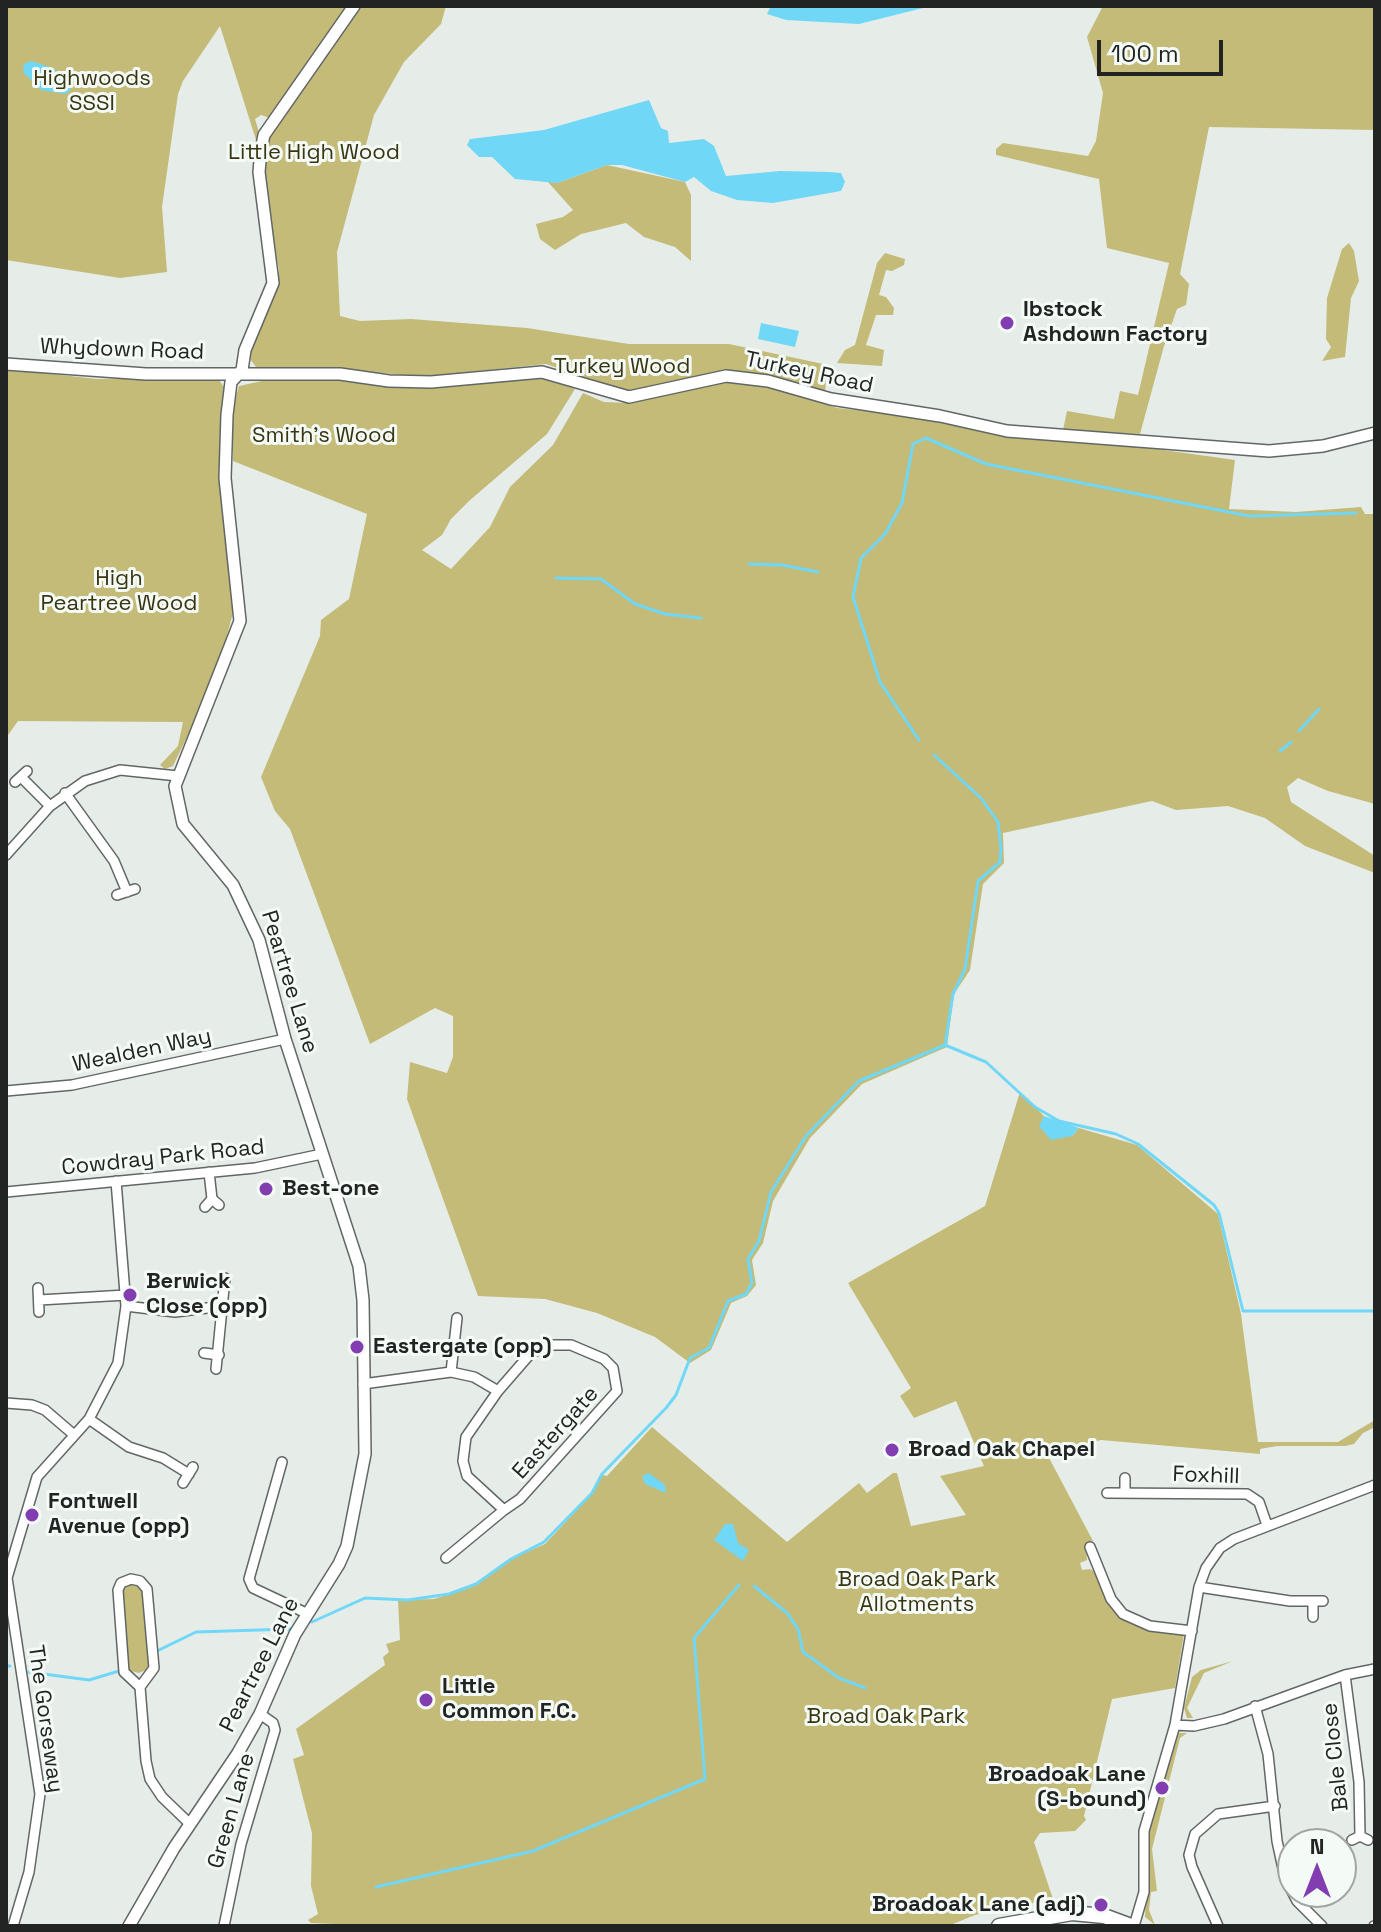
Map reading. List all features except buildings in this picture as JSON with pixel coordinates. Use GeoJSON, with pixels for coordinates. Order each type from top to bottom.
{"type":"FeatureCollection","features":[{"type":"Feature","properties":{"kind":"highway"},"geometry":{"type":"LineString","coordinates":[[999,1926],[1072,1913],[1104,1916],[1133,1926]]}},
{"type":"Feature","properties":{"kind":"street","name":"Peartree Lane"},"geometry":{"type":"LineString","coordinates":[[129,1926],[260,1714],[306,1613],[347,1546],[365,1454],[363,1300],[359,1266],[285,1039],[259,940],[242,900],[183,824],[176,800],[178,776],[226,663],[240,621],[225,478],[231,382],[237,375],[273,283],[259,172],[264,135],[354,6]]}},
{"type":"Feature","properties":{"kind":"street","name":"Whydown Road"},"geometry":{"type":"LineString","coordinates":[[6,364],[71,371],[237,375]]}},
{"type":"Feature","properties":{"kind":"street","name":"Turkey Road"},"geometry":{"type":"LineString","coordinates":[[237,375],[340,374],[389,381],[431,382],[542,372],[629,397],[726,376],[768,381],[831,399],[940,416],[1007,431],[1269,451],[1323,446],[1375,433]]}},
{"type":"Feature","properties":{"kind":"street"},"geometry":{"type":"LineString","coordinates":[[6,855],[50,806],[85,781],[120,770],[178,776]]}},
{"type":"Feature","properties":{"kind":"street"},"geometry":{"type":"LineString","coordinates":[[21,776],[50,806]]}},
{"type":"Feature","properties":{"kind":"street"},"geometry":{"type":"LineString","coordinates":[[65,793],[114,861],[126,892]]}},
{"type":"Feature","properties":{"kind":"street","name":"Wealden Way"},"geometry":{"type":"LineString","coordinates":[[6,1091],[61,1087],[285,1039]]}},
{"type":"Feature","properties":{"kind":"street","name":"Cowdray Park Road"},"geometry":{"type":"LineString","coordinates":[[6,1192],[286,1164],[322,1154]]}},
{"type":"Feature","properties":{"kind":"street"},"geometry":{"type":"LineString","coordinates":[[209,1172],[212,1204]]}},
{"type":"Feature","properties":{"kind":"street","name":"The Gorseway"},"geometry":{"type":"LineString","coordinates":[[13,1926],[29,1872],[40,1794],[34,1736],[7,1592],[10,1556],[37,1477],[89,1419],[118,1363],[126,1301],[116,1181]]}},
{"type":"Feature","properties":{"kind":"street"},"geometry":{"type":"LineString","coordinates":[[216,1369],[225,1278]]}},
{"type":"Feature","properties":{"kind":"street"},"geometry":{"type":"LineString","coordinates":[[38,1288],[39,1312]]}},
{"type":"Feature","properties":{"kind":"street"},"geometry":{"type":"LineString","coordinates":[[39,1300],[126,1301],[175,1312],[223,1306]]}},
{"type":"Feature","properties":{"kind":"street"},"geometry":{"type":"LineString","coordinates":[[451,1372],[457,1315]]}},
{"type":"Feature","properties":{"kind":"street","name":"Eastergate"},"geometry":{"type":"LineString","coordinates":[[446,1558],[449,1546],[504,1510],[520,1499],[610,1401],[617,1391],[617,1379],[613,1368],[604,1359],[571,1345],[550,1345],[531,1353],[498,1391],[466,1437],[463,1461],[467,1476],[504,1510]]}},
{"type":"Feature","properties":{"kind":"street"},"geometry":{"type":"LineString","coordinates":[[204,1353],[219,1355]]}},
{"type":"Feature","properties":{"kind":"street"},"geometry":{"type":"LineString","coordinates":[[363,1384],[451,1372],[474,1377],[498,1391]]}},
{"type":"Feature","properties":{"kind":"street"},"geometry":{"type":"LineString","coordinates":[[6,1403],[32,1405],[45,1410],[73,1434]]}},
{"type":"Feature","properties":{"kind":"street"},"geometry":{"type":"LineString","coordinates":[[89,1419],[129,1447],[163,1458],[188,1474]]}},
{"type":"Feature","properties":{"kind":"street"},"geometry":{"type":"LineString","coordinates":[[282,1462],[249,1579],[253,1588],[306,1613]]}},
{"type":"Feature","properties":{"kind":"street"},"geometry":{"type":"LineString","coordinates":[[1125,1478],[1125,1493]]}},
{"type":"Feature","properties":{"kind":"street"},"geometry":{"type":"LineString","coordinates":[[1133,1926],[1144,1892],[1144,1831],[1175,1725],[1199,1587],[1206,1568],[1220,1548],[1267,1525],[1375,1485]]}},
{"type":"Feature","properties":{"kind":"street","name":"Foxhill"},"geometry":{"type":"LineString","coordinates":[[1107,1493],[1247,1494],[1259,1502],[1267,1525]]}},
{"type":"Feature","properties":{"kind":"street"},"geometry":{"type":"LineString","coordinates":[[1090,1547],[1111,1599],[1123,1614],[1150,1626],[1192,1631]]}},
{"type":"Feature","properties":{"kind":"street"},"geometry":{"type":"LineString","coordinates":[[1082,1566],[1096,1561]]}},
{"type":"Feature","properties":{"kind":"street"},"geometry":{"type":"LineString","coordinates":[[140,1687],[154,1668],[147,1589],[140,1581],[131,1579],[121,1583],[118,1590],[124,1672],[140,1687],[150,1779],[162,1797],[190,1824]]}},
{"type":"Feature","properties":{"kind":"street"},"geometry":{"type":"LineString","coordinates":[[1199,1587],[1318,1602],[1313,1617]]}},
{"type":"Feature","properties":{"kind":"street"},"geometry":{"type":"LineString","coordinates":[[1175,1725],[1194,1726],[1345,1675],[1375,1669]]}},
{"type":"Feature","properties":{"kind":"street","name":"Bale Close"},"geometry":{"type":"LineString","coordinates":[[1345,1675],[1359,1782],[1360,1839]]}},
{"type":"Feature","properties":{"kind":"street"},"geometry":{"type":"LineString","coordinates":[[1255,1706],[1265,1737],[1285,1878],[1297,1901],[1322,1926]]}},
{"type":"Feature","properties":{"kind":"street","name":"Green Lane"},"geometry":{"type":"LineString","coordinates":[[224,1926],[237,1859],[275,1730],[273,1723],[260,1714]]}},
{"type":"Feature","properties":{"kind":"street"},"geometry":{"type":"LineString","coordinates":[[1218,1926],[1189,1855],[1195,1834],[1218,1814],[1275,1806]]}},
{"type":"Feature","properties":{"kind":"green space","name":"Highwoods SSSI"},"geometry":{"type":"Polygon","coordinates":[[[6,6],[349,6],[270,118],[261,115],[255,119],[259,132],[256,140],[220,26],[183,81],[178,94],[162,207],[167,272],[120,278],[6,260],[6,6]]]}},
{"type":"Feature","properties":{"kind":"green space","name":"Little High Wood"},"geometry":{"type":"Polygon","coordinates":[[[358,6],[446,6],[441,24],[404,62],[374,115],[337,252],[340,316],[360,321],[411,319],[527,328],[629,344],[729,344],[828,365],[825,392],[726,373],[628,392],[587,383],[569,372],[546,364],[421,377],[354,370],[259,371],[247,355],[278,284],[279,271],[265,182],[267,139],[358,6]]]}},
{"type":"Feature","properties":{"kind":"green space"},"geometry":{"type":"Polygon","coordinates":[[[1103,6],[1375,6],[1375,130],[1209,127],[1180,274],[1189,284],[1186,305],[1177,309],[1140,434],[1063,430],[1067,411],[1114,419],[1120,391],[1138,395],[1169,263],[1107,248],[1099,179],[996,155],[996,149],[1003,143],[1088,156],[1096,141],[1103,93],[1087,37],[1103,6]]]}},
{"type":"Feature","properties":{"kind":"green space"},"geometry":{"type":"Polygon","coordinates":[[[607,165],[685,182],[691,195],[691,261],[675,247],[644,237],[626,223],[581,234],[555,250],[540,239],[536,224],[563,217],[573,210],[547,181],[557,183],[607,165]]]}},
{"type":"Feature","properties":{"kind":"green space"},"geometry":{"type":"Polygon","coordinates":[[[1349,243],[1354,251],[1359,281],[1351,298],[1345,357],[1322,361],[1331,347],[1326,339],[1327,298],[1342,249],[1349,243]]]}},
{"type":"Feature","properties":{"kind":"green space"},"geometry":{"type":"Polygon","coordinates":[[[885,253],[905,259],[904,265],[892,271],[886,270],[879,295],[886,297],[894,308],[893,315],[876,315],[866,345],[884,350],[882,366],[837,363],[845,350],[855,345],[877,263],[885,253]]]}},
{"type":"Feature","properties":{"kind":"green space","name":"High Peartree Wood"},"geometry":{"type":"Polygon","coordinates":[[[6,369],[97,379],[187,377],[219,380],[224,387],[222,440],[235,605],[217,674],[173,766],[165,769],[160,765],[178,746],[183,722],[18,721],[6,738],[6,369]]]}},
{"type":"Feature","properties":{"kind":"green space","name":"Smith's Wood"},"geometry":{"type":"Polygon","coordinates":[[[271,379],[558,380],[575,389],[547,434],[469,501],[451,519],[442,535],[422,550],[451,569],[490,527],[510,487],[553,445],[583,393],[604,402],[629,403],[727,380],[766,385],[837,408],[939,419],[994,435],[1113,443],[1235,460],[1229,509],[1296,512],[1361,507],[1365,514],[1375,514],[1375,804],[1328,791],[1298,778],[1287,787],[1291,802],[1375,856],[1375,873],[1305,846],[1265,818],[1228,806],[1176,810],[1152,801],[1003,833],[1004,863],[983,884],[970,970],[954,994],[947,1047],[862,1084],[810,1138],[773,1201],[763,1243],[752,1260],[756,1285],[747,1296],[731,1303],[711,1350],[690,1363],[655,1337],[597,1313],[545,1299],[478,1296],[407,1099],[410,1062],[447,1073],[453,1057],[453,1016],[435,1008],[370,1044],[290,829],[275,811],[261,777],[320,636],[321,620],[349,599],[367,514],[233,461],[232,409],[239,386],[271,379]]]}},
{"type":"Feature","properties":{"kind":"green space","name":"Broad Oak Park"},"geometry":{"type":"Polygon","coordinates":[[[1020,1092],[1044,1116],[1040,1126],[1072,1136],[1079,1128],[1137,1145],[1218,1214],[1241,1314],[1258,1442],[1338,1442],[1375,1420],[1375,1427],[1363,1433],[1354,1444],[1345,1446],[1277,1446],[1260,1449],[1260,1454],[1101,1440],[1047,1454],[1093,1541],[1086,1547],[1087,1560],[1080,1563],[1082,1570],[1090,1569],[1097,1573],[1110,1605],[1131,1624],[1184,1634],[1175,1688],[1112,1699],[1084,1816],[1086,1820],[1075,1831],[1040,1833],[1034,1842],[1053,1899],[975,1915],[948,1926],[379,1926],[311,1923],[308,1920],[318,1914],[311,1886],[312,1833],[293,1759],[304,1755],[296,1729],[385,1665],[383,1657],[389,1652],[386,1644],[400,1640],[398,1600],[434,1599],[468,1588],[511,1559],[545,1544],[588,1498],[603,1475],[607,1476],[652,1427],[787,1542],[859,1483],[867,1493],[893,1473],[897,1473],[911,1526],[966,1515],[940,1476],[984,1466],[956,1401],[914,1418],[900,1396],[911,1388],[848,1283],[985,1206],[1020,1092]]]}},
{"type":"Feature","properties":{"kind":"green space"},"geometry":{"type":"Polygon","coordinates":[[[131,1582],[144,1589],[151,1668],[139,1673],[127,1670],[121,1591],[124,1585],[131,1582]]]}},
{"type":"Feature","properties":{"kind":"green space"},"geometry":{"type":"Polygon","coordinates":[[[1233,1661],[1204,1673],[1187,1708],[1193,1718],[1187,1718],[1184,1708],[1192,1677],[1201,1670],[1233,1661]]]}},
{"type":"Feature","properties":{"kind":"green space"},"geometry":{"type":"Polygon","coordinates":[[[1179,1733],[1187,1733],[1180,1738],[1152,1849],[1157,1891],[1151,1892],[1149,1910],[1155,1925],[1145,1917],[1148,1832],[1179,1733]]]}},
{"type":"Feature","properties":{"kind":"water"},"geometry":{"type":"Polygon","coordinates":[[[771,6],[931,6],[859,24],[786,20],[767,14],[771,6]]]}},
{"type":"Feature","properties":{"kind":"water"},"geometry":{"type":"Polygon","coordinates":[[[31,61],[53,68],[71,84],[70,91],[65,94],[41,90],[23,72],[24,64],[31,61]]]}},
{"type":"Feature","properties":{"kind":"water"},"geometry":{"type":"Polygon","coordinates":[[[649,100],[661,128],[668,131],[669,143],[704,139],[714,146],[726,176],[780,171],[841,173],[845,182],[841,191],[773,203],[737,200],[711,191],[694,177],[685,182],[622,165],[607,165],[557,183],[515,179],[492,157],[479,157],[467,145],[470,139],[544,130],[649,100]]]}},
{"type":"Feature","properties":{"kind":"water"},"geometry":{"type":"Polygon","coordinates":[[[761,323],[799,331],[795,347],[758,339],[761,323]]]}},
{"type":"Feature","properties":{"kind":"water"},"geometry":{"type":"Polygon","coordinates":[[[1044,1116],[1079,1128],[1072,1136],[1051,1140],[1039,1126],[1044,1116]]]}},
{"type":"Feature","properties":{"kind":"water"},"geometry":{"type":"Polygon","coordinates":[[[649,1473],[665,1485],[666,1493],[645,1484],[642,1476],[649,1473]]]}},
{"type":"Feature","properties":{"kind":"water"},"geometry":{"type":"Polygon","coordinates":[[[725,1524],[733,1524],[738,1543],[749,1550],[743,1561],[714,1540],[725,1524]]]}},
{"type":"Feature","properties":{"kind":"waterway"},"geometry":{"type":"LineString","coordinates":[[919,740],[880,682],[853,597],[861,558],[885,534],[902,503],[913,444],[926,438],[986,464],[1249,516],[1356,513]]}},
{"type":"Feature","properties":{"kind":"waterway"},"geometry":{"type":"LineString","coordinates":[[749,564],[782,565],[818,572]]}},
{"type":"Feature","properties":{"kind":"waterway"},"geometry":{"type":"LineString","coordinates":[[556,578],[601,579],[635,604],[665,614],[701,618]]}},
{"type":"Feature","properties":{"kind":"waterway"},"geometry":{"type":"LineString","coordinates":[[1299,731],[1319,709]]}},
{"type":"Feature","properties":{"kind":"waterway"},"geometry":{"type":"LineString","coordinates":[[1280,751],[1291,742]]}},
{"type":"Feature","properties":{"kind":"waterway"},"geometry":{"type":"LineString","coordinates":[[312,1622],[365,1598],[408,1600],[449,1594],[476,1584],[511,1559],[544,1542],[592,1493],[602,1474],[666,1408],[676,1395],[690,1358],[709,1348],[728,1301],[746,1294],[752,1283],[748,1259],[759,1241],[771,1192],[806,1136],[859,1081],[945,1045],[953,994],[965,969],[978,881],[1000,862],[1001,849],[998,822],[981,798],[934,755]]}},
{"type":"Feature","properties":{"kind":"waterway"},"geometry":{"type":"LineString","coordinates":[[945,1045],[986,1062],[1035,1107],[1059,1121],[1116,1134],[1138,1144],[1214,1205],[1219,1213],[1243,1311],[1375,1311]]}},
{"type":"Feature","properties":{"kind":"waterway"},"geometry":{"type":"LineString","coordinates":[[376,1887],[533,1851],[705,1779],[694,1638],[739,1585]]}},
{"type":"Feature","properties":{"kind":"waterway"},"geometry":{"type":"LineString","coordinates":[[754,1586],[787,1613],[798,1629],[803,1652],[839,1678],[865,1688]]}},
{"type":"Feature","properties":{"kind":"waterway"},"geometry":{"type":"LineString","coordinates":[[157,1651],[196,1632],[291,1629]]}},
{"type":"Feature","properties":{"kind":"waterway"},"geometry":{"type":"LineString","coordinates":[[29,1672],[89,1680],[119,1671]]}},
{"type":"Feature","properties":{"kind":"place","name":"Ibstock Ashdown Factory"},"geometry":{"type":"Point","coordinates":[1007,323]}},
{"type":"Feature","properties":{"kind":"place","name":"Best-one"},"geometry":{"type":"Point","coordinates":[266,1189]}},
{"type":"Feature","properties":{"kind":"place","name":"Berwick Close (opp)"},"geometry":{"type":"Point","coordinates":[130,1295]}},
{"type":"Feature","properties":{"kind":"place","name":"Eastergate (opp)"},"geometry":{"type":"Point","coordinates":[357,1347]}},
{"type":"Feature","properties":{"kind":"place","name":"Broad Oak Chapel"},"geometry":{"type":"Point","coordinates":[892,1450]}},
{"type":"Feature","properties":{"kind":"place","name":"Fontwell Avenue (opp)"},"geometry":{"type":"Point","coordinates":[32,1515]}},
{"type":"Feature","properties":{"kind":"place","name":"Little Common F.C."},"geometry":{"type":"Point","coordinates":[426,1700]}},
{"type":"Feature","properties":{"kind":"place","name":"Broadoak Lane (S-bound)"},"geometry":{"type":"Point","coordinates":[1162,1788]}},
{"type":"Feature","properties":{"kind":"place","name":"Broadoak Lane (adj)"},"geometry":{"type":"Point","coordinates":[1101,1905]}},
{"type":"Feature","properties":{"kind":"park label","name":"Turkey Wood"},"geometry":{"type":"Point","coordinates":[622,367]}},
{"type":"Feature","properties":{"kind":"park label","name":"Broad Oak Park Allotments"},"geometry":{"type":"Point","coordinates":[917,1592]}}]}
